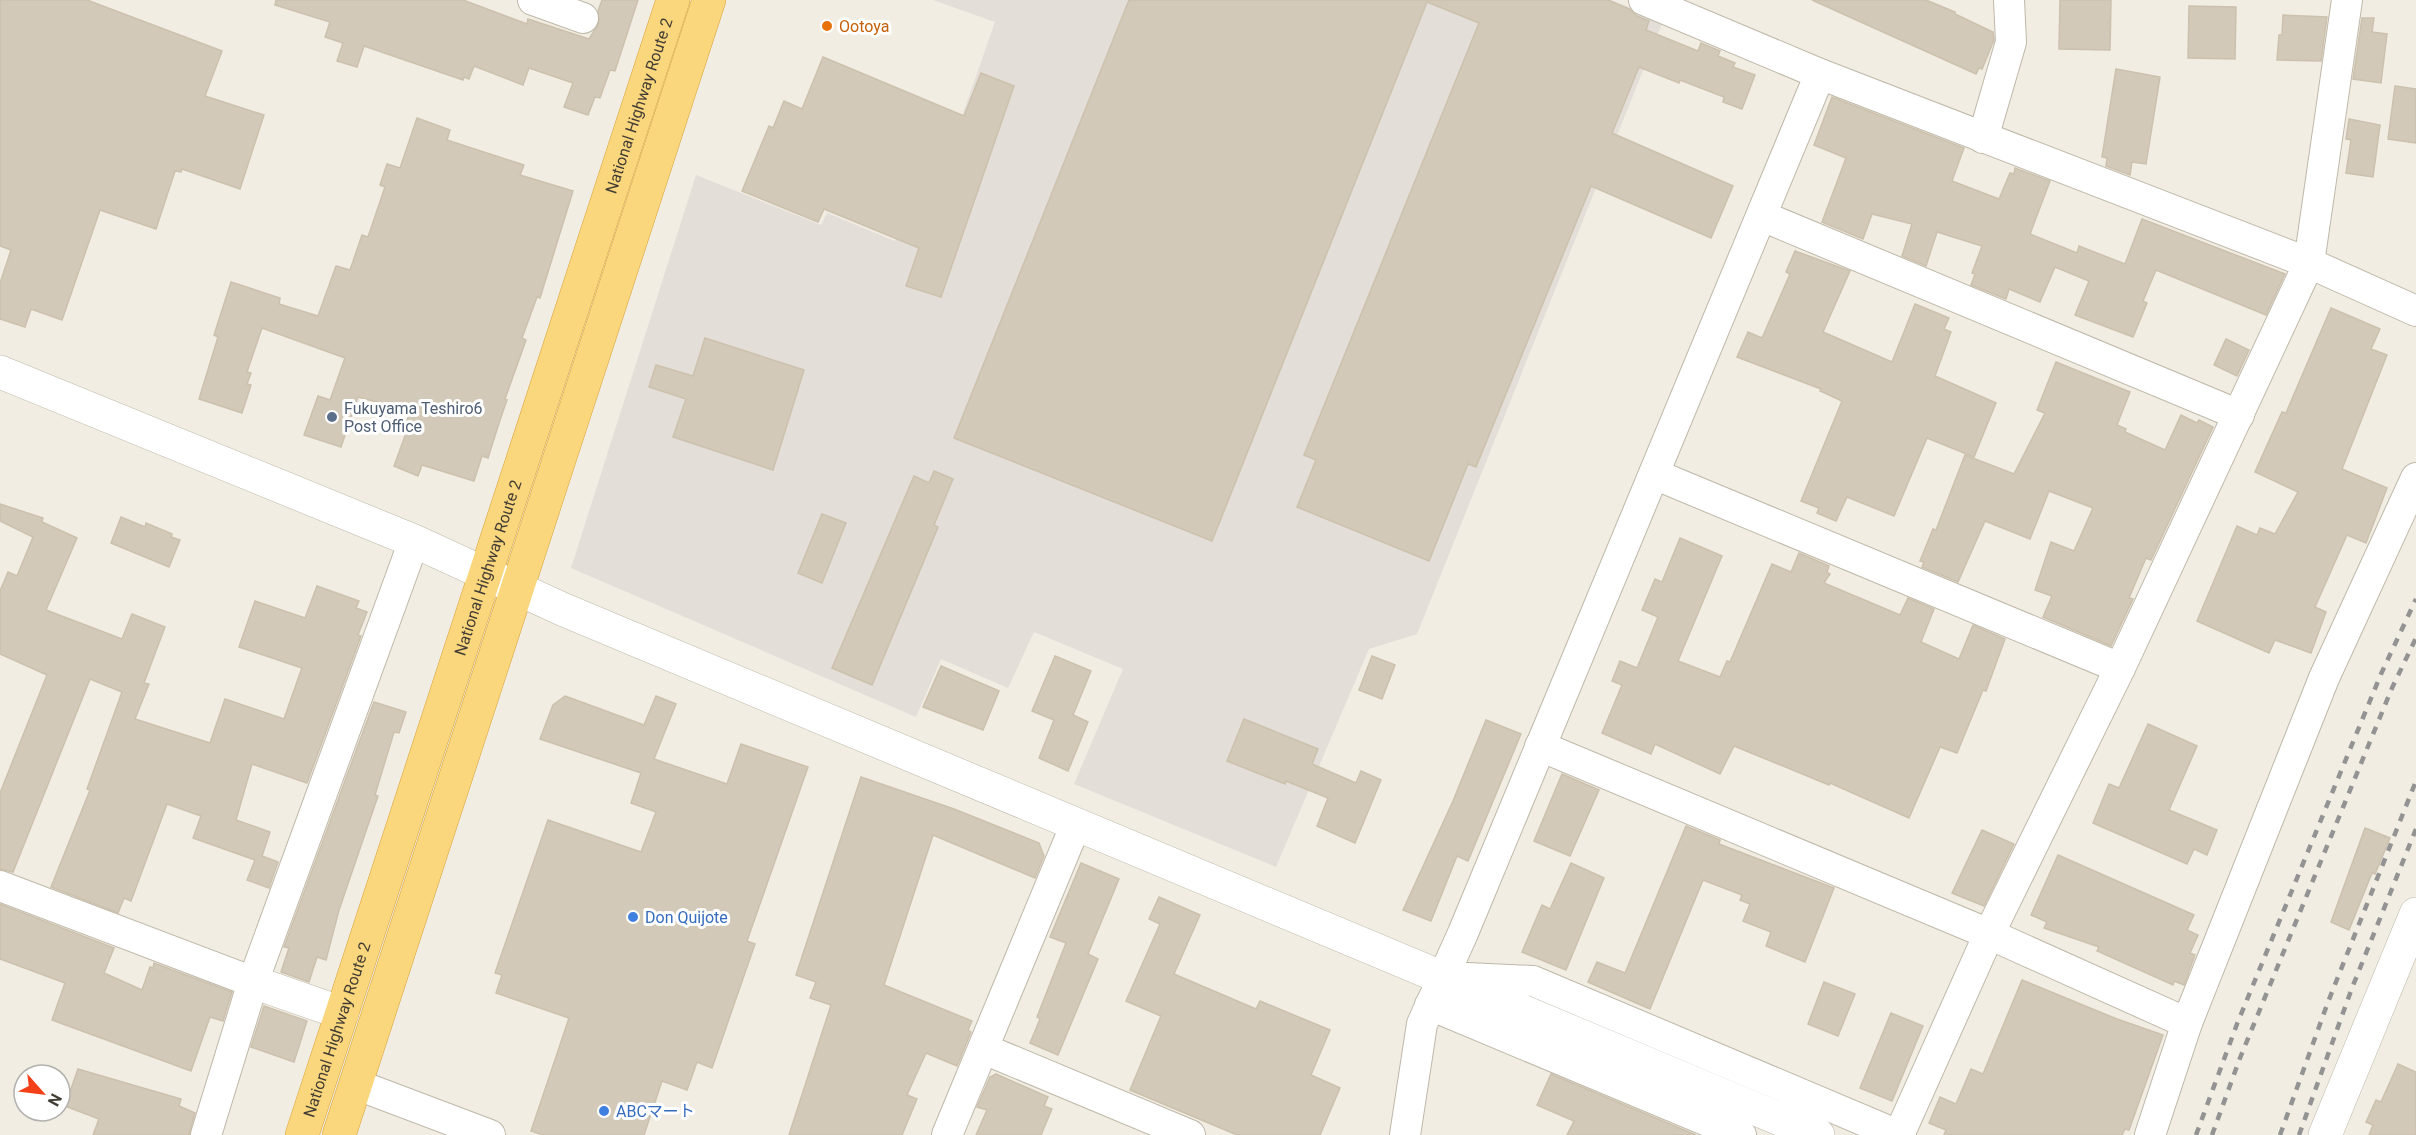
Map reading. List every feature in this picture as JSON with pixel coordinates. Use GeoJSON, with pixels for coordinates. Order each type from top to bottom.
{"type":"FeatureCollection","features":[{"type":"Feature","properties":{"kind":"highway","name":"National Highway Route 2"},"geometry":{"type":"LineString","coordinates":[[302,1135],[673,0]]}},
{"type":"Feature","properties":{"kind":"highway","name":"National Highway Route 2"},"geometry":{"type":"LineString","coordinates":[[339,1135],[709,0]]}},
{"type":"Feature","properties":{"kind":"street"},"geometry":{"type":"LineString","coordinates":[[533,0],[583,18]]}},
{"type":"Feature","properties":{"kind":"street"},"geometry":{"type":"LineString","coordinates":[[1644,0],[1820,74],[2309,262],[2416,311]]}},
{"type":"Feature","properties":{"kind":"street"},"geometry":{"type":"LineString","coordinates":[[1983,138],[2011,42],[2009,0]]}},
{"type":"Feature","properties":{"kind":"street"},"geometry":{"type":"LineString","coordinates":[[1437,991],[1533,981],[1898,1135],[1989,934],[2120,668],[2309,262],[2347,0]]}},
{"type":"Feature","properties":{"kind":"street"},"geometry":{"type":"LineString","coordinates":[[1405,1135],[1422,1024],[1820,74]]}},
{"type":"Feature","properties":{"kind":"street"},"geometry":{"type":"LineString","coordinates":[[1762,216],[2239,415]]}},
{"type":"Feature","properties":{"kind":"street"},"geometry":{"type":"LineString","coordinates":[[0,372],[414,540],[517,589],[1076,824],[1741,1135]]}},
{"type":"Feature","properties":{"kind":"street"},"geometry":{"type":"LineString","coordinates":[[1654,474],[2120,668]]}},
{"type":"Feature","properties":{"kind":"street"},"geometry":{"type":"LineString","coordinates":[[2150,1135],[2187,1023],[2324,678],[2416,478]]}},
{"type":"Feature","properties":{"kind":"street"},"geometry":{"type":"LineString","coordinates":[[206,1135],[253,982],[414,540]]}},
{"type":"Feature","properties":{"kind":"street"},"geometry":{"type":"LineString","coordinates":[[1540,746],[1989,934],[2187,1023]]}},
{"type":"Feature","properties":{"kind":"street"},"geometry":{"type":"LineString","coordinates":[[947,1135],[1076,824]]}},
{"type":"Feature","properties":{"kind":"street"},"geometry":{"type":"LineString","coordinates":[[0,886],[253,982],[342,1013]]}},
{"type":"Feature","properties":{"kind":"street"},"geometry":{"type":"LineString","coordinates":[[2325,1135],[2416,914]]}},
{"type":"Feature","properties":{"kind":"street"},"geometry":{"type":"LineString","coordinates":[[1437,991],[1818,1135]]}},
{"type":"Feature","properties":{"kind":"street"},"geometry":{"type":"LineString","coordinates":[[984,1049],[1190,1135]]}},
{"type":"Feature","properties":{"kind":"street"},"geometry":{"type":"LineString","coordinates":[[356,1084],[490,1135]]}},
{"type":"Feature","properties":{"kind":"shaded area"},"geometry":{"type":"Polygon","coordinates":[[[933,0],[1611,0],[1663,21],[1417,634],[1369,649],[1276,867],[1074,784],[1123,669],[1034,632],[1008,688],[941,659],[916,717],[571,568],[696,175],[821,225],[827,213],[895,241],[934,147],[949,153],[995,22],[933,0]]]}},
{"type":"Feature","properties":{"kind":"building"},"geometry":{"type":"Polygon","coordinates":[[[0,0],[87,0],[222,51],[205,96],[264,115],[240,189],[182,169],[181,172],[175,171],[156,229],[100,210],[62,320],[31,309],[25,327],[0,319],[0,283],[11,250],[0,246],[0,0]]]}},
{"type":"Feature","properties":{"kind":"building"},"geometry":{"type":"Polygon","coordinates":[[[276,0],[463,0],[527,24],[528,19],[589,39],[599,23],[598,11],[602,0],[638,0],[615,71],[610,70],[600,98],[595,97],[588,115],[564,107],[573,83],[529,68],[523,85],[474,66],[469,79],[464,77],[463,80],[364,46],[357,67],[337,61],[343,43],[325,37],[330,22],[275,5],[276,0]]]}},
{"type":"Feature","properties":{"kind":"building"},"geometry":{"type":"Polygon","coordinates":[[[1129,0],[1608,0],[1649,21],[1646,30],[1698,51],[1701,43],[1720,51],[1718,56],[1735,63],[1733,67],[1755,75],[1742,109],[1723,102],[1724,97],[1639,67],[1612,133],[1733,186],[1711,238],[1591,186],[1476,467],[1468,464],[1429,561],[1297,507],[1316,460],[1304,455],[1479,23],[1427,2],[1212,541],[954,438],[1129,0]]]}},
{"type":"Feature","properties":{"kind":"building"},"geometry":{"type":"Polygon","coordinates":[[[1812,0],[1926,0],[1993,32],[1994,40],[1982,69],[1979,68],[1976,74],[1812,0]]]}},
{"type":"Feature","properties":{"kind":"building"},"geometry":{"type":"Polygon","coordinates":[[[2060,0],[2111,0],[2110,50],[2059,49],[2060,0]]]}},
{"type":"Feature","properties":{"kind":"building"},"geometry":{"type":"Polygon","coordinates":[[[2189,6],[2236,7],[2235,59],[2188,58],[2189,6]]]}},
{"type":"Feature","properties":{"kind":"building"},"geometry":{"type":"Polygon","coordinates":[[[2283,15],[2327,17],[2321,61],[2277,60],[2283,15]]]}},
{"type":"Feature","properties":{"kind":"building"},"geometry":{"type":"Polygon","coordinates":[[[2362,18],[2374,18],[2372,32],[2387,34],[2381,83],[2353,79],[2362,18]]]}},
{"type":"Feature","properties":{"kind":"building"},"geometry":{"type":"Polygon","coordinates":[[[823,57],[964,116],[981,73],[1014,86],[941,297],[906,286],[919,248],[824,209],[818,222],[742,191],[769,126],[773,128],[784,101],[802,109],[823,57]]]}},
{"type":"Feature","properties":{"kind":"building"},"geometry":{"type":"Polygon","coordinates":[[[2116,69],[2160,77],[2146,164],[2132,162],[2130,175],[2106,166],[2107,158],[2102,157],[2116,69]]]}},
{"type":"Feature","properties":{"kind":"building"},"geometry":{"type":"Polygon","coordinates":[[[2395,86],[2416,89],[2416,143],[2388,139],[2395,86]]]}},
{"type":"Feature","properties":{"kind":"building"},"geometry":{"type":"Polygon","coordinates":[[[1832,97],[1964,148],[1952,181],[1999,199],[2010,173],[2014,174],[2015,168],[2050,181],[2030,234],[2077,253],[2079,246],[2125,264],[2142,219],[2285,274],[2266,315],[2156,270],[2143,301],[2147,303],[2133,337],[2075,315],[2089,281],[2055,267],[2040,302],[2009,289],[2006,299],[1971,285],[1975,274],[1972,273],[1982,246],[1937,232],[1926,266],[1902,256],[1912,224],[1872,214],[1863,239],[1822,222],[1846,158],[1814,145],[1832,97]]]}},
{"type":"Feature","properties":{"kind":"building"},"geometry":{"type":"Polygon","coordinates":[[[417,118],[450,130],[447,140],[524,165],[520,175],[573,191],[540,298],[537,297],[522,338],[526,340],[505,399],[507,400],[488,458],[482,456],[474,481],[422,465],[418,476],[394,466],[409,425],[406,424],[410,411],[358,397],[341,447],[304,435],[318,396],[330,400],[345,358],[262,328],[247,372],[251,373],[247,384],[251,385],[242,413],[199,399],[218,337],[214,335],[231,282],[280,298],[279,304],[318,316],[336,266],[350,270],[362,235],[368,237],[385,187],[380,185],[387,164],[400,168],[417,118]]]}},
{"type":"Feature","properties":{"kind":"building"},"geometry":{"type":"Polygon","coordinates":[[[2349,119],[2380,125],[2373,177],[2346,173],[2351,140],[2346,139],[2349,119]]]}},
{"type":"Feature","properties":{"kind":"building"},"geometry":{"type":"Polygon","coordinates":[[[1795,251],[1850,271],[1823,332],[1892,362],[1915,304],[1949,318],[1944,329],[1951,332],[1935,376],[1996,403],[1974,457],[1927,438],[1894,516],[1847,497],[1836,521],[1817,513],[1819,508],[1801,501],[1842,401],[1820,391],[1821,389],[1737,357],[1748,332],[1762,338],[1790,274],[1786,272],[1795,251]]]}},
{"type":"Feature","properties":{"kind":"building"},"geometry":{"type":"Polygon","coordinates":[[[2331,308],[2380,329],[2371,349],[2387,355],[2342,469],[2387,488],[2366,543],[2347,535],[2315,607],[2326,612],[2311,653],[2275,640],[2269,653],[2197,621],[2237,526],[2257,535],[2260,528],[2275,534],[2298,492],[2255,472],[2282,412],[2286,413],[2331,308]]]}},
{"type":"Feature","properties":{"kind":"building"},"geometry":{"type":"Polygon","coordinates":[[[705,338],[804,370],[773,470],[673,437],[686,399],[649,387],[656,365],[693,376],[705,338]]]}},
{"type":"Feature","properties":{"kind":"building"},"geometry":{"type":"Polygon","coordinates":[[[2226,339],[2249,350],[2237,376],[2214,365],[2226,339]]]}},
{"type":"Feature","properties":{"kind":"building"},"geometry":{"type":"Polygon","coordinates":[[[2056,362],[2130,392],[2117,425],[2126,429],[2125,432],[2165,450],[2181,415],[2197,423],[2199,420],[2213,427],[2151,560],[2146,558],[2129,598],[2133,599],[2111,646],[2043,617],[2052,596],[2035,590],[2051,542],[2074,551],[2093,508],[2049,491],[2030,539],[1985,521],[1958,582],[1922,567],[1924,562],[1920,561],[1933,529],[1936,530],[1965,455],[2014,474],[2045,413],[2037,410],[2056,362]]]}},
{"type":"Feature","properties":{"kind":"building"},"geometry":{"type":"Polygon","coordinates":[[[934,471],[953,479],[934,525],[938,527],[872,685],[832,668],[914,476],[929,483],[934,471]]]}},
{"type":"Feature","properties":{"kind":"building"},"geometry":{"type":"Polygon","coordinates":[[[0,504],[43,518],[42,522],[77,538],[46,610],[122,639],[132,614],[165,627],[144,683],[149,684],[135,719],[210,743],[225,699],[284,719],[302,668],[239,647],[255,601],[305,618],[317,586],[359,601],[356,608],[367,612],[358,635],[361,636],[307,783],[252,764],[236,820],[270,832],[262,856],[278,862],[269,888],[247,880],[255,860],[193,838],[201,816],[167,804],[131,901],[124,898],[118,913],[51,887],[90,790],[87,789],[122,692],[90,679],[13,872],[0,869],[0,793],[47,675],[0,654],[0,591],[8,572],[17,576],[33,537],[0,521],[0,504]]]}},
{"type":"Feature","properties":{"kind":"building"},"geometry":{"type":"Polygon","coordinates":[[[822,514],[846,523],[822,583],[798,573],[822,514]]]}},
{"type":"Feature","properties":{"kind":"building"},"geometry":{"type":"Polygon","coordinates":[[[121,517],[145,527],[146,523],[180,540],[169,567],[111,543],[121,517]]]}},
{"type":"Feature","properties":{"kind":"building"},"geometry":{"type":"Polygon","coordinates":[[[1680,538],[1722,556],[1678,661],[1720,677],[1727,661],[1730,662],[1772,564],[1791,572],[1799,553],[1829,566],[1827,572],[1830,574],[1824,583],[1900,615],[1908,598],[1934,609],[1921,642],[1959,659],[1973,625],[2005,639],[1986,691],[1983,690],[1957,753],[1940,747],[1909,818],[1830,783],[1829,785],[1734,746],[1720,774],[1655,744],[1651,754],[1602,733],[1622,685],[1612,681],[1620,661],[1637,668],[1658,617],[1642,610],[1655,579],[1662,582],[1680,538]]]}},
{"type":"Feature","properties":{"kind":"building"},"geometry":{"type":"Polygon","coordinates":[[[1055,656],[1091,671],[1073,715],[1088,722],[1068,771],[1039,758],[1054,720],[1032,711],[1055,656]]]}},
{"type":"Feature","properties":{"kind":"building"},"geometry":{"type":"Polygon","coordinates":[[[1372,656],[1395,665],[1382,699],[1359,690],[1372,656]]]}},
{"type":"Feature","properties":{"kind":"building"},"geometry":{"type":"Polygon","coordinates":[[[941,666],[999,691],[983,730],[923,707],[941,666]]]}},
{"type":"Feature","properties":{"kind":"building"},"geometry":{"type":"Polygon","coordinates":[[[565,696],[644,725],[656,696],[676,704],[654,759],[727,784],[741,744],[808,767],[747,941],[755,944],[712,1068],[697,1062],[687,1090],[662,1081],[644,1135],[543,1135],[531,1131],[569,1018],[496,993],[502,975],[495,973],[548,820],[641,852],[656,812],[631,803],[641,773],[540,739],[553,705],[565,696]]]}},
{"type":"Feature","properties":{"kind":"building"},"geometry":{"type":"Polygon","coordinates":[[[374,702],[406,712],[399,733],[394,732],[375,795],[378,796],[339,910],[326,960],[317,957],[309,982],[281,972],[289,948],[284,947],[374,702]]]}},
{"type":"Feature","properties":{"kind":"building"},"geometry":{"type":"Polygon","coordinates":[[[1244,719],[1318,749],[1312,764],[1356,783],[1361,771],[1381,780],[1355,843],[1317,826],[1328,798],[1227,761],[1244,719]]]}},
{"type":"Feature","properties":{"kind":"building"},"geometry":{"type":"Polygon","coordinates":[[[1486,720],[1521,734],[1468,861],[1457,856],[1431,921],[1403,910],[1453,801],[1486,720]]]}},
{"type":"Feature","properties":{"kind":"building"},"geometry":{"type":"Polygon","coordinates":[[[2148,724],[2197,746],[2169,810],[2217,830],[2207,855],[2194,849],[2187,864],[2093,823],[2109,784],[2119,788],[2148,724]]]}},
{"type":"Feature","properties":{"kind":"building"},"geometry":{"type":"Polygon","coordinates":[[[1562,774],[1599,790],[1570,856],[1534,841],[1562,774]]]}},
{"type":"Feature","properties":{"kind":"building"},"geometry":{"type":"Polygon","coordinates":[[[861,777],[954,809],[1039,843],[1044,856],[1035,878],[933,835],[884,985],[972,1021],[968,1030],[971,1032],[957,1066],[926,1053],[907,1095],[917,1099],[902,1135],[789,1135],[831,1005],[810,998],[816,982],[796,975],[861,777]]]}},
{"type":"Feature","properties":{"kind":"building"},"geometry":{"type":"Polygon","coordinates":[[[1686,826],[1720,840],[1719,844],[1834,888],[1805,962],[1766,946],[1771,932],[1743,921],[1750,904],[1740,900],[1742,895],[1703,880],[1650,1009],[1588,982],[1597,962],[1625,973],[1686,826]]]}},
{"type":"Feature","properties":{"kind":"building"},"geometry":{"type":"Polygon","coordinates":[[[2365,828],[2390,838],[2375,874],[2372,873],[2349,930],[2331,922],[2365,828]]]}},
{"type":"Feature","properties":{"kind":"building"},"geometry":{"type":"Polygon","coordinates":[[[1982,830],[2014,844],[1984,906],[1952,893],[1982,830]]]}},
{"type":"Feature","properties":{"kind":"building"},"geometry":{"type":"Polygon","coordinates":[[[2058,855],[2194,915],[2187,930],[2198,935],[2190,953],[2195,955],[2184,985],[2174,981],[2173,985],[2097,951],[2099,947],[2044,928],[2047,922],[2031,915],[2058,855]]]}},
{"type":"Feature","properties":{"kind":"building"},"geometry":{"type":"Polygon","coordinates":[[[1081,863],[1119,879],[1088,954],[1098,959],[1058,1055],[1030,1043],[1040,1019],[1037,1017],[1066,943],[1050,937],[1081,863]]]}},
{"type":"Feature","properties":{"kind":"building"},"geometry":{"type":"Polygon","coordinates":[[[1571,863],[1604,878],[1566,970],[1522,952],[1542,905],[1550,909],[1571,863]]]}},
{"type":"Feature","properties":{"kind":"building"},"geometry":{"type":"Polygon","coordinates":[[[1159,897],[1200,915],[1174,974],[1256,1009],[1260,1001],[1330,1030],[1311,1075],[1340,1088],[1320,1135],[1237,1135],[1130,1090],[1161,1016],[1126,1001],[1160,924],[1149,919],[1159,897]]]}},
{"type":"Feature","properties":{"kind":"building"},"geometry":{"type":"Polygon","coordinates":[[[0,904],[114,948],[104,973],[142,990],[150,967],[153,968],[154,963],[232,992],[223,1021],[210,1017],[191,1071],[52,1020],[65,983],[0,959],[0,904]]]}},
{"type":"Feature","properties":{"kind":"building"},"geometry":{"type":"Polygon","coordinates":[[[2022,980],[2117,1019],[2163,1035],[2129,1130],[2125,1129],[2122,1135],[1944,1135],[1946,1130],[1929,1123],[1940,1097],[1956,1104],[1971,1069],[1983,1074],[2022,980]]]}},
{"type":"Feature","properties":{"kind":"building"},"geometry":{"type":"Polygon","coordinates":[[[1824,982],[1855,994],[1838,1036],[1808,1024],[1824,982]]]}},
{"type":"Feature","properties":{"kind":"building"},"geometry":{"type":"Polygon","coordinates":[[[264,1006],[307,1021],[294,1062],[251,1047],[264,1006]]]}},
{"type":"Feature","properties":{"kind":"building"},"geometry":{"type":"Polygon","coordinates":[[[1891,1013],[1923,1026],[1892,1101],[1860,1088],[1891,1013]]]}},
{"type":"Feature","properties":{"kind":"building"},"geometry":{"type":"Polygon","coordinates":[[[2398,1064],[2416,1072],[2416,1135],[2369,1135],[2373,1125],[2366,1122],[2376,1100],[2381,1102],[2398,1064]]]}},
{"type":"Feature","properties":{"kind":"building"},"geometry":{"type":"Polygon","coordinates":[[[78,1069],[181,1099],[179,1106],[195,1113],[189,1135],[93,1135],[99,1119],[72,1109],[72,1086],[78,1069]]]}},
{"type":"Feature","properties":{"kind":"building"},"geometry":{"type":"Polygon","coordinates":[[[996,1074],[1048,1097],[1044,1106],[1052,1109],[1041,1135],[976,1135],[987,1110],[977,1107],[990,1077],[996,1074]]]}},
{"type":"Feature","properties":{"kind":"building"},"geometry":{"type":"Polygon","coordinates":[[[1551,1074],[1696,1135],[1567,1135],[1574,1121],[1537,1105],[1551,1074]]]}},
{"type":"Feature","properties":{"kind":"railway"},"geometry":{"type":"LineString","coordinates":[[2196,1135],[2237,1024],[2381,674],[2416,599]]}},
{"type":"Feature","properties":{"kind":"railway"},"geometry":{"type":"LineString","coordinates":[[2212,1135],[2240,1058],[2392,688],[2416,638]]}},
{"type":"Feature","properties":{"kind":"railway"},"geometry":{"type":"LineString","coordinates":[[2280,1135],[2328,1002],[2416,781]]}},
{"type":"Feature","properties":{"kind":"railway"},"geometry":{"type":"LineString","coordinates":[[2299,1135],[2352,988],[2416,829]]}},
{"type":"Feature","properties":{"kind":"place","name":"Ootoya"},"geometry":{"type":"Point","coordinates":[827,26]}},
{"type":"Feature","properties":{"kind":"place","name":"Fukuyama Teshiro6 Post Office"},"geometry":{"type":"Point","coordinates":[332,417]}},
{"type":"Feature","properties":{"kind":"place","name":"Don Quijote"},"geometry":{"type":"Point","coordinates":[633,917]}},
{"type":"Feature","properties":{"kind":"place","name":"ABCマート"},"geometry":{"type":"Point","coordinates":[604,1111]}}]}
